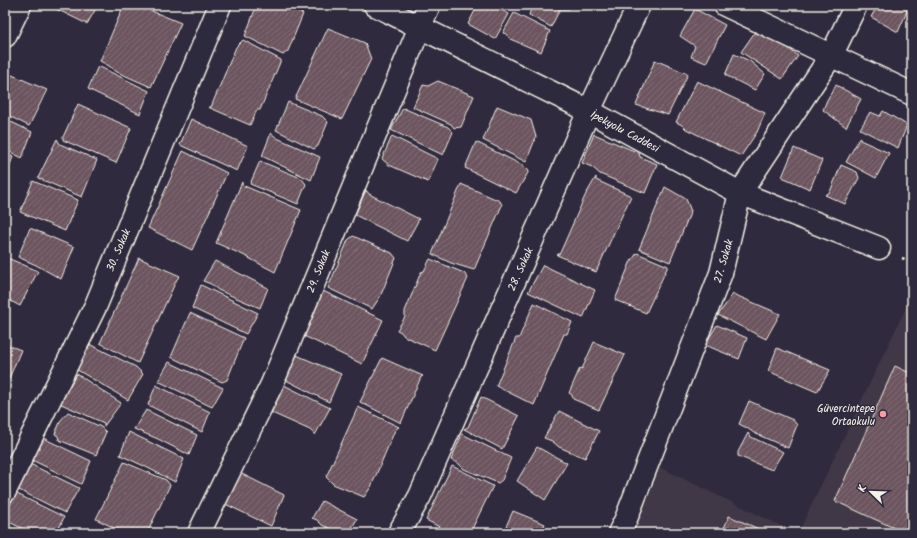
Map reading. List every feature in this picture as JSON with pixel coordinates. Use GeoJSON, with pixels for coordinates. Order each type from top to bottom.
{"type":"FeatureCollection","features":[{"type":"Feature","properties":{"kind":"street"},"geometry":{"type":"LineString","coordinates":[[5,36],[20,5]]}},
{"type":"Feature","properties":{"kind":"street","name":"30. Sokak"},"geometry":{"type":"LineString","coordinates":[[5,491],[96,305],[220,5]]}},
{"type":"Feature","properties":{"kind":"street","name":"İpekyolu Caddesi"},"geometry":{"type":"LineString","coordinates":[[375,5],[589,111],[740,193],[879,248]]}},
{"type":"Feature","properties":{"kind":"street","name":"29. Sokak"},"geometry":{"type":"LineString","coordinates":[[198,533],[272,384],[429,5]]}},
{"type":"Feature","properties":{"kind":"street","name":"28. Sokak"},"geometry":{"type":"LineString","coordinates":[[399,533],[420,496],[589,111],[639,5]]}},
{"type":"Feature","properties":{"kind":"street"},"geometry":{"type":"LineString","coordinates":[[725,5],[912,94]]}},
{"type":"Feature","properties":{"kind":"street","name":"27. Sokak"},"geometry":{"type":"LineString","coordinates":[[619,533],[626,519],[721,273],[740,193],[831,56],[856,5]]}},
{"type":"Feature","properties":{"kind":"shaded area","name":"Güvercintepe Ortaokulu"},"geometry":{"type":"Polygon","coordinates":[[[912,295],[912,533],[798,533],[912,295]]]}},
{"type":"Feature","properties":{"kind":"shaded area"},"geometry":{"type":"Polygon","coordinates":[[[657,466],[796,533],[625,533],[657,466]]]}},
{"type":"Feature","properties":{"kind":"building"},"geometry":{"type":"Polygon","coordinates":[[[48,5],[98,5],[87,24],[48,5]]]}},
{"type":"Feature","properties":{"kind":"building"},"geometry":{"type":"Polygon","coordinates":[[[124,5],[137,5],[181,23],[151,87],[117,72],[100,61],[124,5]]]}},
{"type":"Feature","properties":{"kind":"building"},"geometry":{"type":"Polygon","coordinates":[[[262,5],[282,5],[303,14],[288,51],[283,55],[245,36],[256,7],[262,5]]]}},
{"type":"Feature","properties":{"kind":"building"},"geometry":{"type":"Polygon","coordinates":[[[478,5],[492,5],[509,14],[495,39],[468,24],[478,5]]]}},
{"type":"Feature","properties":{"kind":"building"},"geometry":{"type":"Polygon","coordinates":[[[569,5],[569,9],[560,9],[551,27],[529,15],[531,9],[527,6],[569,5]]]}},
{"type":"Feature","properties":{"kind":"building"},"geometry":{"type":"Polygon","coordinates":[[[878,5],[899,5],[908,9],[898,32],[871,17],[878,5]]]}},
{"type":"Feature","properties":{"kind":"building"},"geometry":{"type":"Polygon","coordinates":[[[695,9],[725,25],[706,63],[691,57],[695,46],[680,36],[695,9]]]}},
{"type":"Feature","properties":{"kind":"building"},"geometry":{"type":"Polygon","coordinates":[[[514,13],[550,31],[541,52],[510,39],[507,34],[503,33],[514,13]]]}},
{"type":"Feature","properties":{"kind":"building"},"geometry":{"type":"Polygon","coordinates":[[[328,28],[365,43],[371,59],[342,119],[295,99],[328,28]]]}},
{"type":"Feature","properties":{"kind":"building"},"geometry":{"type":"Polygon","coordinates":[[[757,29],[783,44],[798,56],[782,79],[741,52],[757,29]]]}},
{"type":"Feature","properties":{"kind":"building"},"geometry":{"type":"Polygon","coordinates":[[[243,40],[281,60],[260,110],[257,110],[250,125],[208,107],[211,107],[236,47],[243,40]]]}},
{"type":"Feature","properties":{"kind":"building"},"geometry":{"type":"Polygon","coordinates":[[[734,54],[750,61],[765,74],[755,90],[725,75],[734,54]]]}},
{"type":"Feature","properties":{"kind":"building"},"geometry":{"type":"Polygon","coordinates":[[[655,60],[688,74],[668,115],[636,105],[655,60]]]}},
{"type":"Feature","properties":{"kind":"building"},"geometry":{"type":"Polygon","coordinates":[[[98,66],[149,91],[140,114],[88,89],[98,66]]]}},
{"type":"Feature","properties":{"kind":"building"},"geometry":{"type":"Polygon","coordinates":[[[5,72],[47,90],[29,126],[5,114],[5,72]]]}},
{"type":"Feature","properties":{"kind":"building"},"geometry":{"type":"Polygon","coordinates":[[[438,81],[474,96],[461,127],[454,128],[451,124],[413,107],[423,85],[428,86],[438,81]]]}},
{"type":"Feature","properties":{"kind":"building"},"geometry":{"type":"Polygon","coordinates":[[[697,81],[765,113],[757,132],[741,156],[686,129],[676,122],[697,81]]]}},
{"type":"Feature","properties":{"kind":"building"},"geometry":{"type":"Polygon","coordinates":[[[836,85],[861,99],[846,127],[823,110],[836,85]]]}},
{"type":"Feature","properties":{"kind":"building"},"geometry":{"type":"Polygon","coordinates":[[[288,102],[322,116],[328,122],[318,146],[314,149],[276,130],[288,102]]]}},
{"type":"Feature","properties":{"kind":"building"},"geometry":{"type":"Polygon","coordinates":[[[78,104],[131,128],[116,163],[63,140],[78,104]]]}},
{"type":"Feature","properties":{"kind":"building"},"geometry":{"type":"Polygon","coordinates":[[[497,106],[531,120],[536,137],[526,162],[483,140],[497,106]]]}},
{"type":"Feature","properties":{"kind":"building"},"geometry":{"type":"Polygon","coordinates":[[[403,108],[448,127],[453,132],[443,155],[391,130],[403,108]]]}},
{"type":"Feature","properties":{"kind":"building"},"geometry":{"type":"Polygon","coordinates":[[[883,111],[907,125],[898,148],[860,129],[870,112],[880,116],[883,111]]]}},
{"type":"Feature","properties":{"kind":"building"},"geometry":{"type":"Polygon","coordinates":[[[5,119],[32,132],[22,158],[5,149],[5,119]]]}},
{"type":"Feature","properties":{"kind":"building"},"geometry":{"type":"Polygon","coordinates":[[[191,119],[248,146],[237,171],[180,145],[191,119]]]}},
{"type":"Feature","properties":{"kind":"building"},"geometry":{"type":"Polygon","coordinates":[[[271,133],[277,138],[320,157],[311,180],[262,156],[271,133]]]}},
{"type":"Feature","properties":{"kind":"building"},"geometry":{"type":"Polygon","coordinates":[[[594,134],[639,153],[640,157],[657,164],[645,193],[600,174],[592,167],[582,163],[594,134]]]}},
{"type":"Feature","properties":{"kind":"building"},"geometry":{"type":"Polygon","coordinates":[[[392,136],[438,159],[428,182],[389,165],[382,159],[392,136]]]}},
{"type":"Feature","properties":{"kind":"building"},"geometry":{"type":"Polygon","coordinates":[[[860,137],[860,140],[889,153],[876,178],[846,162],[860,137]]]}},
{"type":"Feature","properties":{"kind":"building"},"geometry":{"type":"Polygon","coordinates":[[[57,139],[60,144],[97,160],[82,197],[38,178],[57,139]]]}},
{"type":"Feature","properties":{"kind":"building"},"geometry":{"type":"Polygon","coordinates":[[[476,142],[524,166],[529,171],[516,193],[465,168],[476,142]]]}},
{"type":"Feature","properties":{"kind":"building"},"geometry":{"type":"Polygon","coordinates":[[[794,148],[822,160],[810,189],[782,177],[794,148]]]}},
{"type":"Feature","properties":{"kind":"building"},"geometry":{"type":"Polygon","coordinates":[[[183,151],[227,173],[192,250],[148,228],[183,151]]]}},
{"type":"Feature","properties":{"kind":"building"},"geometry":{"type":"Polygon","coordinates":[[[5,153],[13,157],[5,178],[5,153]]]}},
{"type":"Feature","properties":{"kind":"building"},"geometry":{"type":"Polygon","coordinates":[[[260,161],[301,178],[306,184],[298,204],[250,184],[260,161]]]}},
{"type":"Feature","properties":{"kind":"building"},"geometry":{"type":"Polygon","coordinates":[[[841,165],[857,172],[859,178],[845,204],[825,195],[830,192],[841,165]]]}},
{"type":"Feature","properties":{"kind":"building"},"geometry":{"type":"Polygon","coordinates":[[[596,177],[596,180],[631,196],[596,272],[557,255],[560,253],[585,196],[596,177]]]}},
{"type":"Feature","properties":{"kind":"building"},"geometry":{"type":"Polygon","coordinates":[[[33,181],[78,200],[65,231],[20,212],[33,181]]]}},
{"type":"Feature","properties":{"kind":"building"},"geometry":{"type":"Polygon","coordinates":[[[242,182],[242,185],[301,210],[275,272],[216,243],[242,182]]]}},
{"type":"Feature","properties":{"kind":"building"},"geometry":{"type":"Polygon","coordinates":[[[461,184],[500,201],[502,205],[474,270],[451,263],[432,254],[461,184]]]}},
{"type":"Feature","properties":{"kind":"building"},"geometry":{"type":"Polygon","coordinates":[[[665,187],[686,199],[691,211],[670,262],[639,249],[665,187]]]}},
{"type":"Feature","properties":{"kind":"building"},"geometry":{"type":"Polygon","coordinates":[[[366,190],[369,194],[419,219],[407,241],[355,215],[366,190]]]}},
{"type":"Feature","properties":{"kind":"building"},"geometry":{"type":"Polygon","coordinates":[[[30,228],[74,247],[61,279],[18,257],[30,228]]]}},
{"type":"Feature","properties":{"kind":"building"},"geometry":{"type":"Polygon","coordinates":[[[353,236],[392,253],[396,258],[380,297],[372,309],[328,288],[348,240],[353,236]]]}},
{"type":"Feature","properties":{"kind":"building"},"geometry":{"type":"Polygon","coordinates":[[[637,253],[668,266],[646,313],[615,300],[630,263],[637,253]]]}},
{"type":"Feature","properties":{"kind":"building"},"geometry":{"type":"Polygon","coordinates":[[[5,257],[38,271],[20,306],[5,298],[5,257]]]}},
{"type":"Feature","properties":{"kind":"building"},"geometry":{"type":"Polygon","coordinates":[[[139,258],[180,276],[177,279],[138,363],[100,343],[139,258]]]}},
{"type":"Feature","properties":{"kind":"building"},"geometry":{"type":"Polygon","coordinates":[[[430,259],[464,273],[468,278],[435,350],[404,336],[397,330],[405,317],[405,311],[421,272],[424,271],[430,259]]]}},
{"type":"Feature","properties":{"kind":"building"},"geometry":{"type":"Polygon","coordinates":[[[215,261],[268,288],[260,308],[218,290],[211,284],[203,281],[215,261]]]}},
{"type":"Feature","properties":{"kind":"building"},"geometry":{"type":"Polygon","coordinates":[[[543,265],[595,290],[583,318],[528,292],[543,265]]]}},
{"type":"Feature","properties":{"kind":"building"},"geometry":{"type":"Polygon","coordinates":[[[201,285],[258,313],[246,334],[192,308],[201,285]]]}},
{"type":"Feature","properties":{"kind":"building"},"geometry":{"type":"Polygon","coordinates":[[[321,290],[383,320],[362,364],[302,335],[321,290]]]}},
{"type":"Feature","properties":{"kind":"building"},"geometry":{"type":"Polygon","coordinates":[[[733,294],[780,314],[766,339],[718,315],[733,294]]]}},
{"type":"Feature","properties":{"kind":"building"},"geometry":{"type":"Polygon","coordinates":[[[534,303],[572,322],[567,334],[564,334],[534,405],[496,386],[516,338],[519,338],[534,303]]]}},
{"type":"Feature","properties":{"kind":"building"},"geometry":{"type":"Polygon","coordinates":[[[190,313],[244,338],[227,380],[222,382],[171,357],[190,313]]]}},
{"type":"Feature","properties":{"kind":"building"},"geometry":{"type":"Polygon","coordinates":[[[717,325],[747,338],[739,359],[705,345],[717,325]]]}},
{"type":"Feature","properties":{"kind":"building"},"geometry":{"type":"Polygon","coordinates":[[[594,342],[625,355],[599,410],[573,399],[572,395],[569,393],[594,342]]]}},
{"type":"Feature","properties":{"kind":"building"},"geometry":{"type":"Polygon","coordinates":[[[87,343],[136,367],[143,374],[128,400],[74,368],[87,343]]]}},
{"type":"Feature","properties":{"kind":"building"},"geometry":{"type":"Polygon","coordinates":[[[5,344],[21,350],[5,388],[5,344]]]}},
{"type":"Feature","properties":{"kind":"building"},"geometry":{"type":"Polygon","coordinates":[[[777,348],[830,370],[817,392],[768,371],[777,348]]]}},
{"type":"Feature","properties":{"kind":"building"},"geometry":{"type":"Polygon","coordinates":[[[294,354],[341,374],[329,402],[284,379],[294,354]]]}},
{"type":"Feature","properties":{"kind":"building"},"geometry":{"type":"Polygon","coordinates":[[[382,358],[423,376],[421,377],[401,423],[360,402],[382,358]]]}},
{"type":"Feature","properties":{"kind":"building"},"geometry":{"type":"Polygon","coordinates":[[[169,362],[223,388],[212,407],[158,381],[169,362]]]}},
{"type":"Feature","properties":{"kind":"building"},"geometry":{"type":"Polygon","coordinates":[[[895,366],[912,374],[912,533],[905,533],[835,501],[895,366]]]}},
{"type":"Feature","properties":{"kind":"building"},"geometry":{"type":"Polygon","coordinates":[[[77,374],[121,403],[104,426],[104,423],[59,403],[77,374]]]}},
{"type":"Feature","properties":{"kind":"building"},"geometry":{"type":"Polygon","coordinates":[[[156,385],[210,412],[202,432],[148,405],[156,385]]]}},
{"type":"Feature","properties":{"kind":"building"},"geometry":{"type":"Polygon","coordinates":[[[284,385],[330,408],[315,435],[310,430],[272,413],[284,385]]]}},
{"type":"Feature","properties":{"kind":"building"},"geometry":{"type":"Polygon","coordinates":[[[481,397],[519,416],[502,449],[464,429],[468,427],[481,397]]]}},
{"type":"Feature","properties":{"kind":"building"},"geometry":{"type":"Polygon","coordinates":[[[749,401],[793,420],[797,425],[788,448],[754,433],[739,424],[749,401]]]}},
{"type":"Feature","properties":{"kind":"building"},"geometry":{"type":"Polygon","coordinates":[[[358,407],[399,427],[395,430],[371,487],[364,497],[333,484],[326,477],[358,407]]]}},
{"type":"Feature","properties":{"kind":"building"},"geometry":{"type":"Polygon","coordinates":[[[146,410],[197,435],[189,455],[158,439],[134,429],[146,410]]]}},
{"type":"Feature","properties":{"kind":"building"},"geometry":{"type":"Polygon","coordinates":[[[559,411],[599,431],[585,458],[559,447],[552,441],[544,438],[559,411]]]}},
{"type":"Feature","properties":{"kind":"building"},"geometry":{"type":"Polygon","coordinates":[[[68,412],[101,427],[106,432],[96,455],[59,440],[58,436],[55,434],[61,420],[68,412]]]}},
{"type":"Feature","properties":{"kind":"building"},"geometry":{"type":"Polygon","coordinates":[[[129,432],[184,459],[175,482],[120,455],[129,432]]]}},
{"type":"Feature","properties":{"kind":"building"},"geometry":{"type":"Polygon","coordinates":[[[748,433],[751,437],[783,452],[772,470],[738,456],[738,452],[748,433]]]}},
{"type":"Feature","properties":{"kind":"building"},"geometry":{"type":"Polygon","coordinates":[[[42,434],[45,439],[91,461],[81,484],[32,460],[42,434]]]}},
{"type":"Feature","properties":{"kind":"building"},"geometry":{"type":"Polygon","coordinates":[[[462,434],[511,458],[502,480],[498,483],[464,469],[458,463],[451,460],[462,434]]]}},
{"type":"Feature","properties":{"kind":"building"},"geometry":{"type":"Polygon","coordinates":[[[537,447],[567,463],[545,500],[517,481],[537,447]]]}},
{"type":"Feature","properties":{"kind":"building"},"geometry":{"type":"Polygon","coordinates":[[[124,462],[166,480],[170,485],[147,533],[125,533],[96,519],[124,462]]]}},
{"type":"Feature","properties":{"kind":"building"},"geometry":{"type":"Polygon","coordinates":[[[30,464],[79,488],[65,513],[17,489],[30,464]]]}},
{"type":"Feature","properties":{"kind":"building"},"geometry":{"type":"Polygon","coordinates":[[[452,466],[493,486],[470,533],[451,533],[426,520],[452,466]]]}},
{"type":"Feature","properties":{"kind":"building"},"geometry":{"type":"Polygon","coordinates":[[[230,468],[284,495],[271,526],[217,500],[230,468]]]}},
{"type":"Feature","properties":{"kind":"building"},"geometry":{"type":"Polygon","coordinates":[[[15,493],[64,517],[57,533],[32,533],[5,520],[15,493]]]}},
{"type":"Feature","properties":{"kind":"building"},"geometry":{"type":"Polygon","coordinates":[[[322,501],[357,519],[349,533],[340,533],[322,525],[317,520],[312,518],[322,501]]]}},
{"type":"Feature","properties":{"kind":"building"},"geometry":{"type":"Polygon","coordinates":[[[513,511],[545,524],[541,533],[503,533],[513,511]]]}},
{"type":"Feature","properties":{"kind":"building"},"geometry":{"type":"Polygon","coordinates":[[[729,516],[768,533],[722,533],[729,516]]]}},
{"type":"Feature","properties":{"kind":"building"},"geometry":{"type":"Polygon","coordinates":[[[5,525],[20,533],[5,533],[5,525]]]}},
{"type":"Feature","properties":{"kind":"place","name":"Güvercintepe Ortaokulu"},"geometry":{"type":"Point","coordinates":[883,414]}}]}
